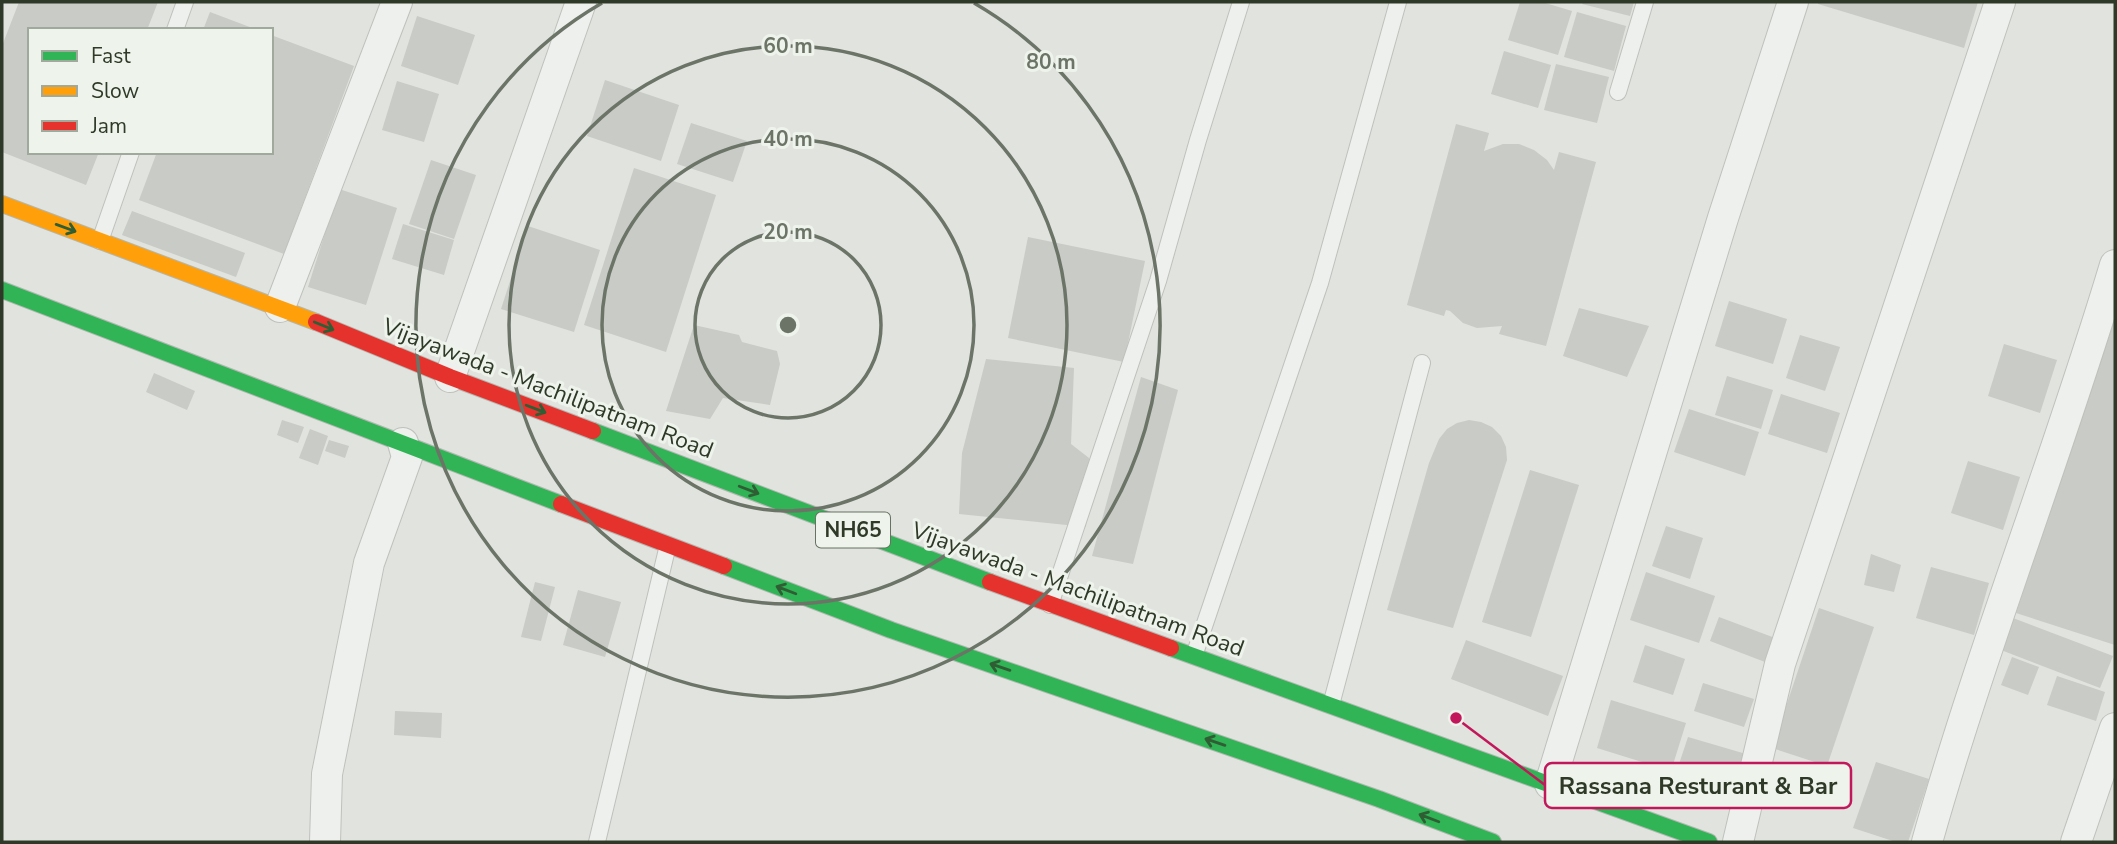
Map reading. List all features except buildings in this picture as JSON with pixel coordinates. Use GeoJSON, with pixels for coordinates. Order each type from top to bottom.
{"type":"FeatureCollection","features":[{"type":"Feature","properties":{"kind":"highway","name":"Vijayawada - Machilipatnam Road"},"geometry":{"type":"LineString","coordinates":[[2,204],[280,307],[450,377],[1050,605],[1709,842]]}},
{"type":"Feature","properties":{"kind":"highway"},"geometry":{"type":"LineString","coordinates":[[2,290],[891,629],[1379,799],[1493,842]]}},
{"type":"Feature","properties":{"kind":"street"},"geometry":{"type":"LineString","coordinates":[[280,307],[397,2]]}},
{"type":"Feature","properties":{"kind":"street"},"geometry":{"type":"LineString","coordinates":[[450,377],[581,2]]}},
{"type":"Feature","properties":{"kind":"street"},"geometry":{"type":"LineString","coordinates":[[1549,784],[1723,218],[1793,2]]}},
{"type":"Feature","properties":{"kind":"street"},"geometry":{"type":"LineString","coordinates":[[1738,842],[1780,664],[2000,2]]}},
{"type":"Feature","properties":{"kind":"street"},"geometry":{"type":"LineString","coordinates":[[1927,842],[2003,597],[2095,331],[2115,265]]}},
{"type":"Feature","properties":{"kind":"street"},"geometry":{"type":"LineString","coordinates":[[325,842],[327,774],[339,709],[369,563],[407,457],[403,443]]}},
{"type":"Feature","properties":{"kind":"street"},"geometry":{"type":"LineString","coordinates":[[2076,842],[2115,728]]}},
{"type":"Feature","properties":{"kind":"lane"},"geometry":{"type":"LineString","coordinates":[[176,28],[185,2]]}},
{"type":"Feature","properties":{"kind":"lane"},"geometry":{"type":"LineString","coordinates":[[1050,605],[1158,281],[1198,139],[1241,2]]}},
{"type":"Feature","properties":{"kind":"lane"},"geometry":{"type":"LineString","coordinates":[[1194,656],[1320,283],[1398,2]]}},
{"type":"Feature","properties":{"kind":"lane"},"geometry":{"type":"LineString","coordinates":[[1618,92],[1645,2]]}},
{"type":"Feature","properties":{"kind":"lane"},"geometry":{"type":"LineString","coordinates":[[100,241],[130,154]]}},
{"type":"Feature","properties":{"kind":"lane"},"geometry":{"type":"LineString","coordinates":[[1331,705],[1422,363]]}},
{"type":"Feature","properties":{"kind":"lane"},"geometry":{"type":"LineString","coordinates":[[597,842],[668,545]]}},
{"type":"Feature","properties":{"kind":"traffic: fast"},"geometry":{"type":"LineString","coordinates":[[2,290],[561,504]]}},
{"type":"Feature","properties":{"kind":"traffic: fast"},"geometry":{"type":"LineString","coordinates":[[593,431],[990,582]]}},
{"type":"Feature","properties":{"kind":"traffic: fast"},"geometry":{"type":"LineString","coordinates":[[724,566],[891,630],[1379,799],[1493,842]]}},
{"type":"Feature","properties":{"kind":"traffic: fast"},"geometry":{"type":"LineString","coordinates":[[1171,648],[1709,842]]}},
{"type":"Feature","properties":{"kind":"traffic: slow"},"geometry":{"type":"LineString","coordinates":[[2,204],[316,322]]}},
{"type":"Feature","properties":{"kind":"traffic: jam"},"geometry":{"type":"LineString","coordinates":[[316,322],[450,377],[593,431]]}},
{"type":"Feature","properties":{"kind":"traffic: jam"},"geometry":{"type":"LineString","coordinates":[[561,504],[724,566]]}},
{"type":"Feature","properties":{"kind":"traffic: jam"},"geometry":{"type":"LineString","coordinates":[[990,582],[1171,648]]}},
{"type":"Feature","properties":{"kind":"place","name":"Rassana Resturant & Bar"},"geometry":{"type":"Point","coordinates":[1456,718]}}]}
